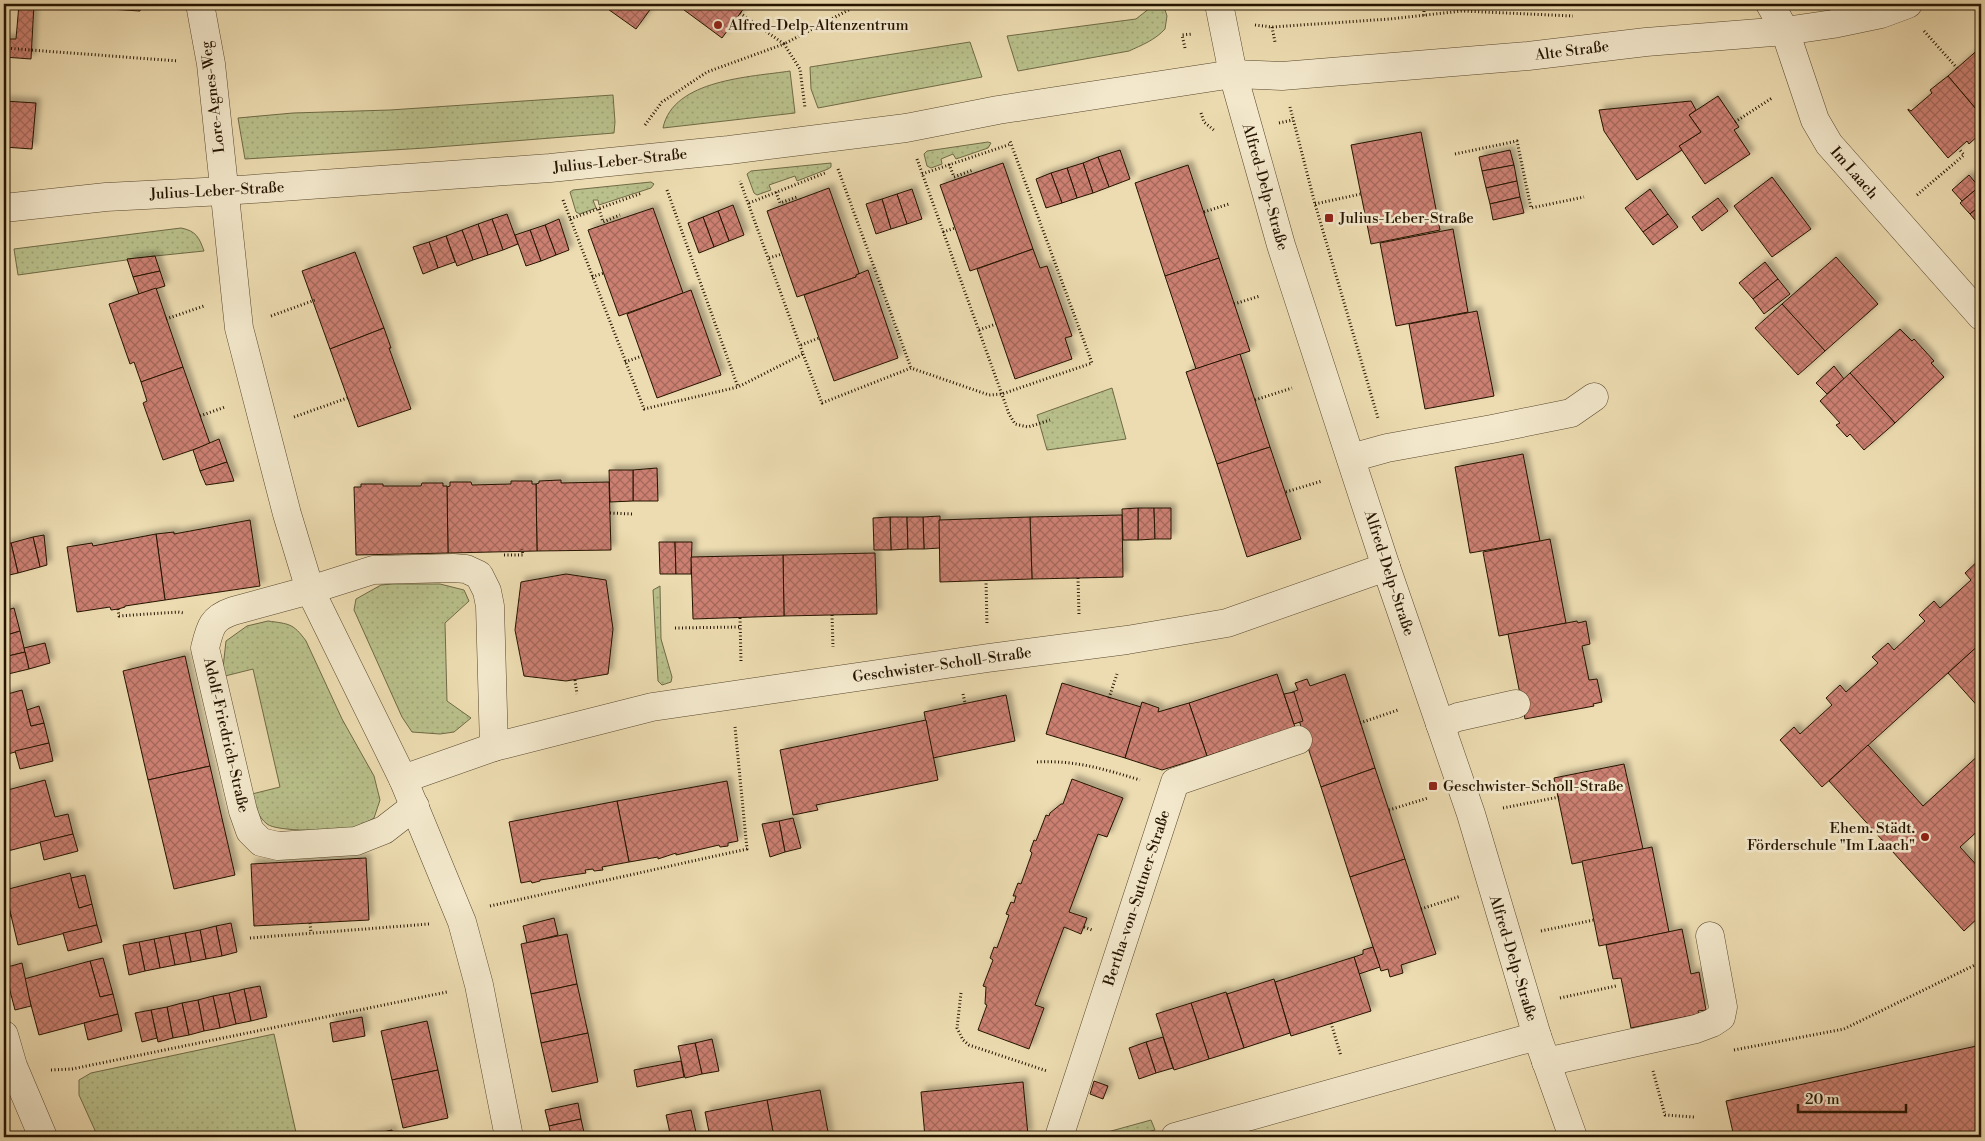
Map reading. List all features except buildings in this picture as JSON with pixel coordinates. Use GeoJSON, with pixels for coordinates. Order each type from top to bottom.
{"type":"FeatureCollection","features":[{"type":"Feature","properties":{"kind":"street","name":"Lore-Agnes-Weg"},"geometry":{"type":"LineString","coordinates":[[200,4],[211,64],[224,191]]}},
{"type":"Feature","properties":{"kind":"street","name":"Im Laach"},"geometry":{"type":"LineString","coordinates":[[1770,4],[1785,31],[1814,120],[1829,144],[1981,316]]}},
{"type":"Feature","properties":{"kind":"street","name":"Alte Straße"},"geometry":{"type":"LineString","coordinates":[[1233,74],[1282,76],[1528,56],[1646,42],[1785,31],[1881,14],[1904,5]]}},
{"type":"Feature","properties":{"kind":"street","name":"Alfred-Delp-Straße"},"geometry":{"type":"LineString","coordinates":[[1221,16],[1233,74],[1281,245],[1386,567],[1470,814],[1537,1036],[1573,1137]]}},
{"type":"Feature","properties":{"kind":"street","name":"Julius-Leber-Straße"},"geometry":{"type":"LineString","coordinates":[[4,208],[106,197],[224,191],[550,168],[729,150],[906,128],[998,110],[1233,74]]}},
{"type":"Feature","properties":{"kind":"street"},"geometry":{"type":"LineString","coordinates":[[224,191],[239,328],[264,428],[310,590],[403,779],[462,922],[479,985],[509,1137]]}},
{"type":"Feature","properties":{"kind":"street"},"geometry":{"type":"LineString","coordinates":[[1351,458],[1387,448],[1492,430],[1570,413],[1594,397]]}},
{"type":"Feature","properties":{"kind":"street","name":"Geschwister-Scholl-Straße"},"geometry":{"type":"LineString","coordinates":[[403,779],[494,747],[652,707],[988,658],[1127,640],[1227,623],[1386,567]]}},
{"type":"Feature","properties":{"kind":"street"},"geometry":{"type":"LineString","coordinates":[[209,630],[222,615],[374,570],[453,568],[480,575],[487,591],[490,606],[494,747]]}},
{"type":"Feature","properties":{"kind":"street","name":"Adolf-Friedrich-Straße"},"geometry":{"type":"LineString","coordinates":[[209,630],[205,648],[243,811],[250,830],[261,842],[278,846],[356,841],[384,830],[415,806]]}},
{"type":"Feature","properties":{"kind":"street"},"geometry":{"type":"LineString","coordinates":[[1440,724],[1458,717],[1516,704]]}},
{"type":"Feature","properties":{"kind":"street"},"geometry":{"type":"LineString","coordinates":[[1175,782],[1298,740]]}},
{"type":"Feature","properties":{"kind":"street","name":"Bertha-von-Suttner-Straße"},"geometry":{"type":"LineString","coordinates":[[1059,1137],[1076,1080],[1175,782]]}},
{"type":"Feature","properties":{"kind":"street"},"geometry":{"type":"LineString","coordinates":[[1546,1062],[1696,1029],[1712,1023],[1721,1016],[1722,1007],[1710,936]]}},
{"type":"Feature","properties":{"kind":"street"},"geometry":{"type":"LineString","coordinates":[[4,1035],[13,1066],[43,1137]]}},
{"type":"Feature","properties":{"kind":"street"},"geometry":{"type":"LineString","coordinates":[[1175,1137],[1537,1036]]}},
{"type":"Feature","properties":{"kind":"path"},"geometry":{"type":"LineString","coordinates":[[640,131],[662,102],[707,72],[784,44],[860,4]]}},
{"type":"Feature","properties":{"kind":"path"},"geometry":{"type":"LineString","coordinates":[[1424,4],[1424,16]]}},
{"type":"Feature","properties":{"kind":"path"},"geometry":{"type":"LineString","coordinates":[[1904,5],[1957,68]]}},
{"type":"Feature","properties":{"kind":"path"},"geometry":{"type":"LineString","coordinates":[[1221,16],[1272,27],[1424,16],[1462,11],[1578,16]]}},
{"type":"Feature","properties":{"kind":"path"},"geometry":{"type":"LineString","coordinates":[[740,13],[784,44],[800,69],[817,140],[838,169],[911,368]]}},
{"type":"Feature","properties":{"kind":"path"},"geometry":{"type":"LineString","coordinates":[[4,48],[211,64]]}},
{"type":"Feature","properties":{"kind":"path"},"geometry":{"type":"LineString","coordinates":[[1735,122],[1802,79]]}},
{"type":"Feature","properties":{"kind":"path"},"geometry":{"type":"LineString","coordinates":[[729,150],[822,403],[911,368],[989,395],[1002,394],[1092,363],[998,110]]}},
{"type":"Feature","properties":{"kind":"path"},"geometry":{"type":"LineString","coordinates":[[1293,120],[1315,204],[1387,448]]}},
{"type":"Feature","properties":{"kind":"path"},"geometry":{"type":"LineString","coordinates":[[906,128],[1009,414],[1016,424],[1028,427],[1050,420]]}},
{"type":"Feature","properties":{"kind":"path"},"geometry":{"type":"LineString","coordinates":[[1455,154],[1517,141],[1531,208],[1584,197]]}},
{"type":"Feature","properties":{"kind":"path"},"geometry":{"type":"LineString","coordinates":[[922,174],[1011,144]]}},
{"type":"Feature","properties":{"kind":"path"},"geometry":{"type":"LineString","coordinates":[[1892,216],[1964,155],[1959,149]]}},
{"type":"Feature","properties":{"kind":"path"},"geometry":{"type":"LineString","coordinates":[[655,157],[738,387]]}},
{"type":"Feature","properties":{"kind":"path"},"geometry":{"type":"LineString","coordinates":[[949,164],[954,177],[972,170]]}},
{"type":"Feature","properties":{"kind":"path"},"geometry":{"type":"LineString","coordinates":[[550,168],[644,409],[738,387],[803,354]]}},
{"type":"Feature","properties":{"kind":"path"},"geometry":{"type":"LineString","coordinates":[[749,203],[838,169]]}},
{"type":"Feature","properties":{"kind":"path"},"geometry":{"type":"LineString","coordinates":[[570,219],[665,185]]}},
{"type":"Feature","properties":{"kind":"path"},"geometry":{"type":"LineString","coordinates":[[776,192],[780,203],[797,197]]}},
{"type":"Feature","properties":{"kind":"path"},"geometry":{"type":"LineString","coordinates":[[1315,204],[1361,194]]}},
{"type":"Feature","properties":{"kind":"path"},"geometry":{"type":"LineString","coordinates":[[1204,212],[1229,204]]}},
{"type":"Feature","properties":{"kind":"path"},"geometry":{"type":"LineString","coordinates":[[599,209],[603,222],[620,215]]}},
{"type":"Feature","properties":{"kind":"path"},"geometry":{"type":"LineString","coordinates":[[943,232],[955,228]]}},
{"type":"Feature","properties":{"kind":"path"},"geometry":{"type":"LineString","coordinates":[[769,258],[782,254]]}},
{"type":"Feature","properties":{"kind":"path"},"geometry":{"type":"LineString","coordinates":[[592,277],[604,273]]}},
{"type":"Feature","properties":{"kind":"path"},"geometry":{"type":"LineString","coordinates":[[166,319],[236,295]]}},
{"type":"Feature","properties":{"kind":"path"},"geometry":{"type":"LineString","coordinates":[[1234,304],[1260,296]]}},
{"type":"Feature","properties":{"kind":"path"},"geometry":{"type":"LineString","coordinates":[[239,328],[315,300]]}},
{"type":"Feature","properties":{"kind":"path"},"geometry":{"type":"LineString","coordinates":[[979,330],[996,324]]}},
{"type":"Feature","properties":{"kind":"path"},"geometry":{"type":"LineString","coordinates":[[800,345],[819,338]]}},
{"type":"Feature","properties":{"kind":"path"},"geometry":{"type":"LineString","coordinates":[[625,362],[642,356]]}},
{"type":"Feature","properties":{"kind":"path"},"geometry":{"type":"LineString","coordinates":[[1255,400],[1292,388]]}},
{"type":"Feature","properties":{"kind":"path"},"geometry":{"type":"LineString","coordinates":[[264,428],[350,397]]}},
{"type":"Feature","properties":{"kind":"path"},"geometry":{"type":"LineString","coordinates":[[1286,492],[1322,481]]}},
{"type":"Feature","properties":{"kind":"path"},"geometry":{"type":"LineString","coordinates":[[610,513],[632,514]]}},
{"type":"Feature","properties":{"kind":"path"},"geometry":{"type":"LineString","coordinates":[[502,556],[523,555],[522,549]]}},
{"type":"Feature","properties":{"kind":"path"},"geometry":{"type":"LineString","coordinates":[[986,580],[988,658]]}},
{"type":"Feature","properties":{"kind":"path"},"geometry":{"type":"LineString","coordinates":[[118,609],[119,616],[178,612],[191,615],[205,624],[209,630]]}},
{"type":"Feature","properties":{"kind":"path"},"geometry":{"type":"LineString","coordinates":[[250,938],[462,922],[478,908],[747,849],[737,695],[740,618]]}},
{"type":"Feature","properties":{"kind":"path"},"geometry":{"type":"LineString","coordinates":[[675,628],[740,627]]}},
{"type":"Feature","properties":{"kind":"path"},"geometry":{"type":"LineString","coordinates":[[1109,698],[1118,671]]}},
{"type":"Feature","properties":{"kind":"path"},"geometry":{"type":"LineString","coordinates":[[1360,723],[1398,710]]}},
{"type":"Feature","properties":{"kind":"path"},"geometry":{"type":"LineString","coordinates":[[1037,762],[1058,761],[1087,764],[1144,782],[1162,785],[1175,782]]}},
{"type":"Feature","properties":{"kind":"path"},"geometry":{"type":"LineString","coordinates":[[1470,814],[1558,797]]}},
{"type":"Feature","properties":{"kind":"path"},"geometry":{"type":"LineString","coordinates":[[1389,810],[1428,798]]}},
{"type":"Feature","properties":{"kind":"path"},"geometry":{"type":"LineString","coordinates":[[1421,909],[1491,886]]}},
{"type":"Feature","properties":{"kind":"path"},"geometry":{"type":"LineString","coordinates":[[1507,938],[1594,920]]}},
{"type":"Feature","properties":{"kind":"path"},"geometry":{"type":"LineString","coordinates":[[310,923],[311,933]]}},
{"type":"Feature","properties":{"kind":"path"},"geometry":{"type":"LineString","coordinates":[[1084,927],[1096,931]]}},
{"type":"Feature","properties":{"kind":"path"},"geometry":{"type":"LineString","coordinates":[[1728,1051],[1844,1029],[1981,962]]}},
{"type":"Feature","properties":{"kind":"path"},"geometry":{"type":"LineString","coordinates":[[13,1066],[31,1064],[55,1070],[72,1069],[479,985]]}},
{"type":"Feature","properties":{"kind":"path"},"geometry":{"type":"LineString","coordinates":[[1528,1004],[1616,986]]}},
{"type":"Feature","properties":{"kind":"path"},"geometry":{"type":"LineString","coordinates":[[960,993],[957,1028],[963,1040],[969,1044],[1076,1080]]}},
{"type":"Feature","properties":{"kind":"path"},"geometry":{"type":"LineString","coordinates":[[1651,1066],[1665,1115],[1694,1118]]}},
{"type":"Feature","properties":{"kind":"green space"},"geometry":{"type":"Polygon","coordinates":[[[1155,4],[1163,4],[1167,16],[1165,29],[1157,36],[1129,51],[1018,71],[1007,36],[1136,19],[1155,4]]]}},
{"type":"Feature","properties":{"kind":"green space"},"geometry":{"type":"Polygon","coordinates":[[[970,42],[982,77],[818,108],[811,89],[810,67],[970,42]]]}},
{"type":"Feature","properties":{"kind":"green space"},"geometry":{"type":"Polygon","coordinates":[[[790,71],[795,113],[663,128],[670,112],[682,99],[698,90],[716,83],[790,71]]]}},
{"type":"Feature","properties":{"kind":"green space"},"geometry":{"type":"Polygon","coordinates":[[[613,95],[614,133],[425,148],[245,159],[238,118],[293,113],[390,110],[613,95]]]}},
{"type":"Feature","properties":{"kind":"green space"},"geometry":{"type":"Polygon","coordinates":[[[991,143],[988,148],[956,159],[953,154],[941,159],[942,164],[931,168],[927,166],[924,154],[927,151],[991,143]]]}},
{"type":"Feature","properties":{"kind":"green space"},"geometry":{"type":"Polygon","coordinates":[[[831,163],[831,167],[828,169],[797,181],[795,176],[769,185],[771,190],[757,195],[754,193],[747,174],[751,171],[831,163]]]}},
{"type":"Feature","properties":{"kind":"green space"},"geometry":{"type":"Polygon","coordinates":[[[651,182],[654,184],[651,188],[599,205],[598,200],[593,200],[596,208],[580,214],[576,212],[570,192],[573,190],[651,182]]]}},
{"type":"Feature","properties":{"kind":"green space"},"geometry":{"type":"Polygon","coordinates":[[[181,228],[196,235],[204,251],[18,275],[14,249],[181,228]]]}},
{"type":"Feature","properties":{"kind":"green space"},"geometry":{"type":"Polygon","coordinates":[[[1112,388],[1126,439],[1047,450],[1037,415],[1112,388]]]}},
{"type":"Feature","properties":{"kind":"green space"},"geometry":{"type":"Polygon","coordinates":[[[440,584],[464,590],[469,601],[445,623],[447,701],[471,718],[454,732],[440,734],[412,732],[402,717],[354,610],[356,599],[381,585],[440,584]]]}},
{"type":"Feature","properties":{"kind":"green space"},"geometry":{"type":"Polygon","coordinates":[[[660,586],[661,639],[672,677],[671,682],[662,685],[658,681],[653,590],[660,586]]]}},
{"type":"Feature","properties":{"kind":"green space"},"geometry":{"type":"Polygon","coordinates":[[[268,621],[290,625],[306,641],[342,719],[374,776],[380,800],[374,818],[359,826],[349,829],[332,830],[273,827],[261,818],[257,810],[252,794],[280,787],[253,669],[225,676],[223,668],[226,641],[247,626],[268,621]]]}},
{"type":"Feature","properties":{"kind":"green space"},"geometry":{"type":"Polygon","coordinates":[[[274,1034],[297,1137],[98,1137],[79,1095],[79,1080],[91,1073],[274,1034]]]}},
{"type":"Feature","properties":{"kind":"green space"},"geometry":{"type":"Polygon","coordinates":[[[1151,1120],[1155,1130],[1128,1137],[1096,1137],[1104,1133],[1151,1120]]]}},
{"type":"Feature","properties":{"kind":"place","name":"Alfred-Delp-Altenzentrum"},"geometry":{"type":"Point","coordinates":[718,25]}},
{"type":"Feature","properties":{"kind":"place","name":"Julius-Leber-Straße"},"geometry":{"type":"Point","coordinates":[1329,218]}},
{"type":"Feature","properties":{"kind":"place","name":"Geschwister-Scholl-Straße"},"geometry":{"type":"Point","coordinates":[1433,786]}},
{"type":"Feature","properties":{"kind":"place","name":"Ehem. Städt. Förderschule \"Im Laach\""},"geometry":{"type":"Point","coordinates":[1925,837]}}]}
